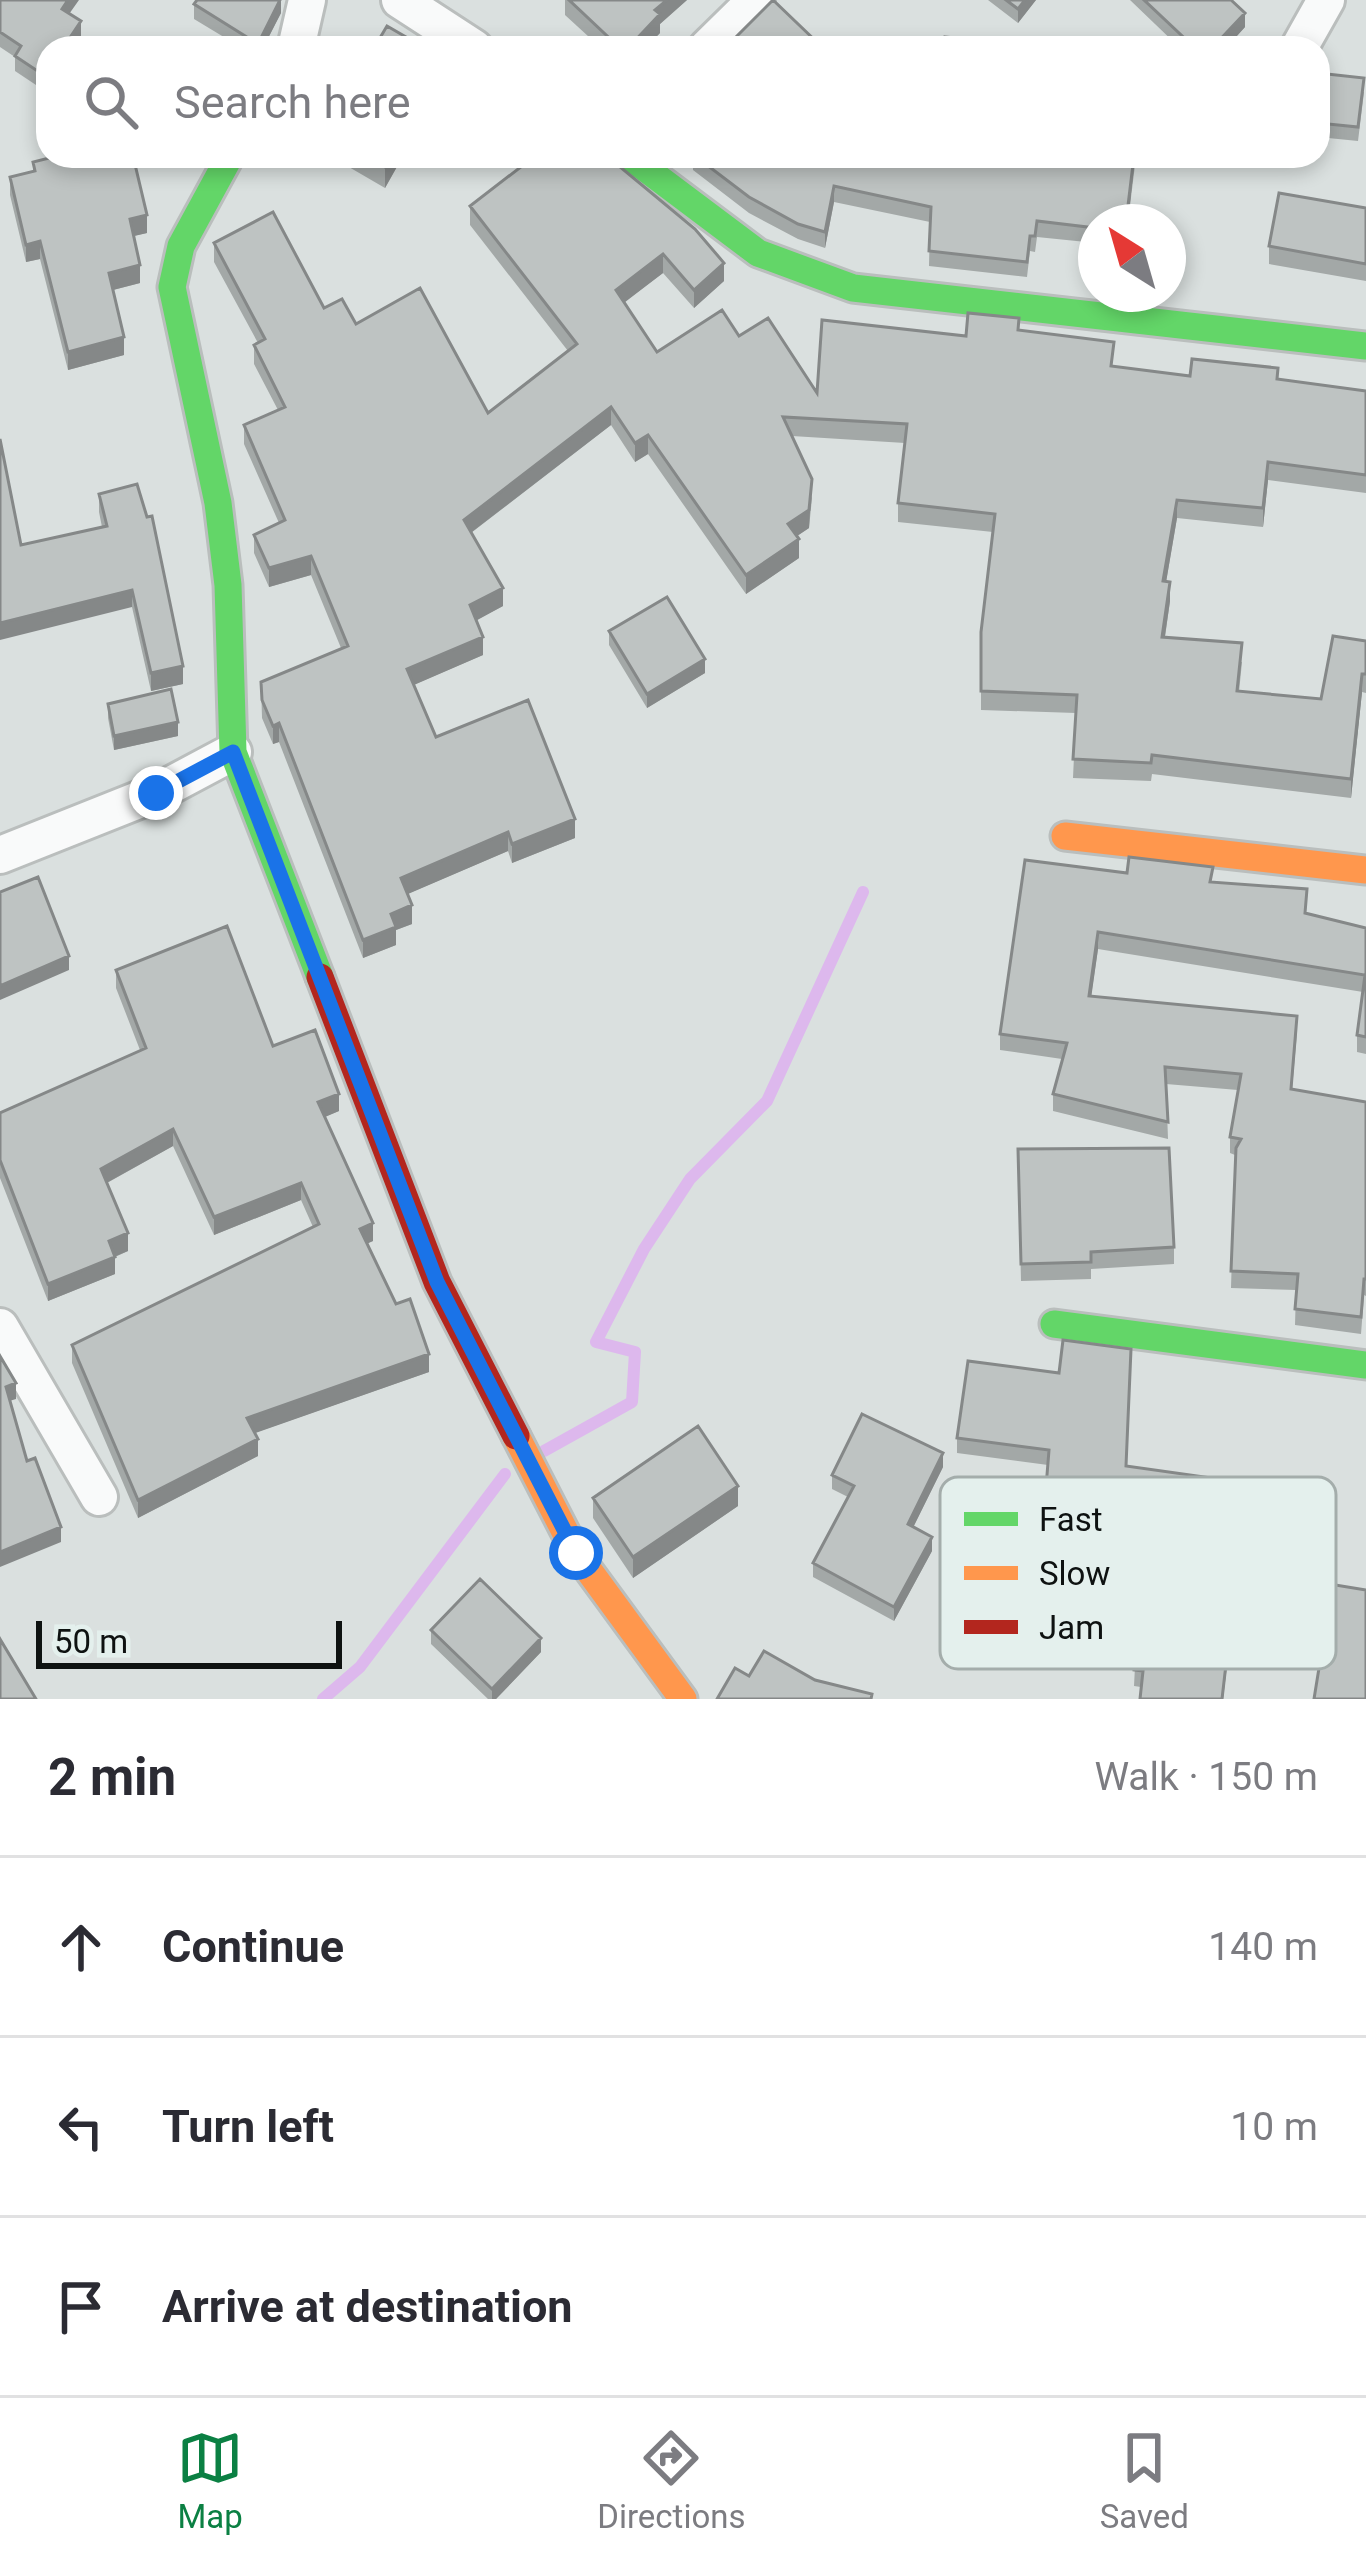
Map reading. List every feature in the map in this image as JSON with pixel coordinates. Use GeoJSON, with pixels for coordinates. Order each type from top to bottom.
{"type":"FeatureCollection","features":[{"type":"Feature","properties":{"kind":"street"},"geometry":{"type":"LineString","coordinates":[[299,36],[308,0]]}},
{"type":"Feature","properties":{"kind":"street"},"geometry":{"type":"LineString","coordinates":[[400,0],[456,36]]}},
{"type":"Feature","properties":{"kind":"street"},"geometry":{"type":"LineString","coordinates":[[719,36],[756,0]]}},
{"type":"Feature","properties":{"kind":"street"},"geometry":{"type":"LineString","coordinates":[[1306,36],[1325,0]]}},
{"type":"Feature","properties":{"kind":"street"},"geometry":{"type":"LineString","coordinates":[[223,168],[181,246],[172,287],[218,503],[228,585],[233,752],[437,1282],[576,1553],[683,1699]]}},
{"type":"Feature","properties":{"kind":"street"},"geometry":{"type":"LineString","coordinates":[[644,168],[733,242],[795,276],[854,288],[1366,346]]}},
{"type":"Feature","properties":{"kind":"street"},"geometry":{"type":"LineString","coordinates":[[0,855],[156,793],[233,752]]}},
{"type":"Feature","properties":{"kind":"street"},"geometry":{"type":"LineString","coordinates":[[1066,836],[1366,870]]}},
{"type":"Feature","properties":{"kind":"street"},"geometry":{"type":"LineString","coordinates":[[1054,1324],[1366,1365]]}},
{"type":"Feature","properties":{"kind":"street"},"geometry":{"type":"LineString","coordinates":[[0,1327],[99,1497]]}},
{"type":"Feature","properties":{"kind":"building"},"geometry":{"type":"Polygon","coordinates":[[[0,0],[68,0],[62,9],[81,21],[71,36],[36,36],[36,70],[15,56],[21,46],[0,32],[0,0]]]}},
{"type":"Feature","properties":{"kind":"building"},"geometry":{"type":"Polygon","coordinates":[[[197,0],[280,0],[262,36],[245,36],[194,4],[197,0]]]}},
{"type":"Feature","properties":{"kind":"building"},"geometry":{"type":"Polygon","coordinates":[[[569,0],[667,0],[639,36],[607,36],[569,0]]]}},
{"type":"Feature","properties":{"kind":"building"},"geometry":{"type":"Polygon","coordinates":[[[773,0],[811,36],[737,36],[773,0]]]}},
{"type":"Feature","properties":{"kind":"building"},"geometry":{"type":"Polygon","coordinates":[[[1144,0],[1231,0],[1245,13],[1223,36],[1182,36],[1144,0]]]}},
{"type":"Feature","properties":{"kind":"building"},"geometry":{"type":"Polygon","coordinates":[[[387,26],[404,36],[381,36],[387,26]]]}},
{"type":"Feature","properties":{"kind":"building"},"geometry":{"type":"Polygon","coordinates":[[[1330,74],[1364,78],[1358,127],[1330,124],[1330,74]]]}},
{"type":"Feature","properties":{"kind":"building"},"geometry":{"type":"Polygon","coordinates":[[[33,162],[36,168],[136,168],[147,215],[130,219],[140,265],[109,273],[124,337],[68,352],[40,241],[26,245],[10,177],[35,171],[33,162]]]}},
{"type":"Feature","properties":{"kind":"building"},"geometry":{"type":"Polygon","coordinates":[[[519,168],[621,168],[695,229],[724,263],[694,290],[663,254],[616,290],[657,352],[722,310],[739,336],[768,318],[817,393],[822,320],[966,336],[968,313],[1019,318],[1018,330],[1114,342],[1111,366],[1190,376],[1192,359],[1278,368],[1277,379],[1366,391],[1366,475],[1268,462],[1263,508],[1177,500],[1163,581],[1170,582],[1162,637],[1242,643],[1237,691],[1321,699],[1333,636],[1366,641],[1351,779],[1152,755],[1151,763],[1073,759],[1077,695],[981,691],[981,632],[995,514],[898,503],[907,424],[783,417],[812,479],[809,510],[788,524],[799,539],[746,575],[648,435],[635,443],[611,407],[464,520],[503,588],[470,605],[483,637],[407,669],[436,737],[528,700],[575,819],[512,844],[508,832],[401,878],[412,905],[391,914],[396,927],[363,940],[279,723],[273,726],[262,700],[261,682],[348,646],[311,556],[269,568],[254,535],[285,520],[244,425],[285,407],[254,345],[265,339],[214,243],[273,212],[324,308],[342,299],[356,324],[420,288],[488,413],[577,344],[470,206],[519,168]]]}},
{"type":"Feature","properties":{"kind":"building"},"geometry":{"type":"Polygon","coordinates":[[[711,168],[1133,168],[1128,204],[1078,204],[1078,226],[1037,221],[1027,262],[929,251],[931,207],[834,186],[825,232],[798,224],[749,197],[711,168]]]}},
{"type":"Feature","properties":{"kind":"building"},"geometry":{"type":"Polygon","coordinates":[[[1279,193],[1366,208],[1366,264],[1269,246],[1279,193]]]}},
{"type":"Feature","properties":{"kind":"building"},"geometry":{"type":"Polygon","coordinates":[[[0,439],[21,545],[107,526],[99,494],[137,484],[147,517],[152,516],[183,666],[151,673],[132,590],[0,623],[0,439]]]}},
{"type":"Feature","properties":{"kind":"building"},"geometry":{"type":"Polygon","coordinates":[[[667,597],[705,659],[647,694],[609,631],[667,597]]]}},
{"type":"Feature","properties":{"kind":"building"},"geometry":{"type":"Polygon","coordinates":[[[171,689],[178,722],[114,736],[108,704],[171,689]]]}},
{"type":"Feature","properties":{"kind":"building"},"geometry":{"type":"Polygon","coordinates":[[[1129,857],[1213,867],[1210,882],[1307,889],[1305,913],[1366,928],[1366,1037],[1357,1035],[1365,975],[1098,932],[1089,996],[1297,1016],[1291,1089],[1366,1102],[1366,1279],[1361,1317],[1295,1309],[1298,1274],[1231,1271],[1236,1148],[1241,1139],[1230,1137],[1241,1074],[1165,1067],[1168,1122],[1053,1094],[1067,1043],[1000,1034],[1025,860],[1127,873],[1129,857]]]}},
{"type":"Feature","properties":{"kind":"building"},"geometry":{"type":"Polygon","coordinates":[[[38,877],[69,956],[0,986],[0,892],[38,877]]]}},
{"type":"Feature","properties":{"kind":"building"},"geometry":{"type":"Polygon","coordinates":[[[227,926],[273,1046],[315,1030],[339,1094],[318,1102],[373,1223],[360,1229],[396,1304],[410,1299],[429,1354],[247,1418],[258,1439],[138,1500],[72,1345],[319,1224],[301,1183],[214,1217],[173,1129],[101,1169],[128,1233],[109,1241],[115,1257],[48,1284],[0,1160],[0,1113],[146,1048],[116,970],[227,926]]]}},
{"type":"Feature","properties":{"kind":"building"},"geometry":{"type":"Polygon","coordinates":[[[1169,1148],[1174,1247],[1091,1252],[1091,1262],[1021,1264],[1018,1149],[1169,1148]]]}},
{"type":"Feature","properties":{"kind":"building"},"geometry":{"type":"Polygon","coordinates":[[[1063,1340],[1131,1349],[1126,1466],[1204,1477],[1047,1477],[1049,1450],[957,1438],[968,1361],[1059,1373],[1063,1340]]]}},
{"type":"Feature","properties":{"kind":"building"},"geometry":{"type":"Polygon","coordinates":[[[0,1356],[16,1383],[6,1387],[27,1461],[35,1458],[61,1527],[0,1552],[0,1356]]]}},
{"type":"Feature","properties":{"kind":"building"},"geometry":{"type":"Polygon","coordinates":[[[862,1414],[943,1453],[908,1524],[932,1537],[894,1607],[813,1563],[854,1486],[832,1475],[862,1414]]]}},
{"type":"Feature","properties":{"kind":"building"},"geometry":{"type":"Polygon","coordinates":[[[698,1426],[738,1486],[633,1557],[593,1498],[698,1426]]]}},
{"type":"Feature","properties":{"kind":"building"},"geometry":{"type":"Polygon","coordinates":[[[480,1579],[541,1638],[492,1689],[431,1630],[480,1579]]]}},
{"type":"Feature","properties":{"kind":"building"},"geometry":{"type":"Polygon","coordinates":[[[1336,1585],[1366,1590],[1366,1699],[1314,1699],[1319,1669],[1336,1669],[1336,1585]]]}},
{"type":"Feature","properties":{"kind":"building"},"geometry":{"type":"Polygon","coordinates":[[[0,1639],[36,1699],[0,1699],[0,1639]]]}},
{"type":"Feature","properties":{"kind":"building"},"geometry":{"type":"Polygon","coordinates":[[[764,1651],[815,1680],[872,1694],[871,1699],[717,1699],[735,1668],[749,1676],[764,1651]]]}},
{"type":"Feature","properties":{"kind":"building"},"geometry":{"type":"Polygon","coordinates":[[[1225,1669],[1222,1699],[1140,1699],[1143,1671],[1134,1670],[1225,1669]]]}},
{"type":"Feature","properties":{"kind":"waterway"},"geometry":{"type":"LineString","coordinates":[[544,1451],[632,1402],[635,1352],[596,1342],[644,1249],[690,1179],[767,1101],[863,892]]}},
{"type":"Feature","properties":{"kind":"waterway"},"geometry":{"type":"LineString","coordinates":[[323,1699],[360,1667],[505,1474]]}},
{"type":"Feature","properties":{"kind":"traffic: fast"},"geometry":{"type":"LineString","coordinates":[[223,168],[181,246],[172,287],[218,503],[228,585],[233,752],[320,977]]}},
{"type":"Feature","properties":{"kind":"traffic: fast"},"geometry":{"type":"LineString","coordinates":[[645,168],[758,253],[853,288],[1366,346]]}},
{"type":"Feature","properties":{"kind":"traffic: fast"},"geometry":{"type":"LineString","coordinates":[[1054,1324],[1366,1365]]}},
{"type":"Feature","properties":{"kind":"traffic: slow"},"geometry":{"type":"LineString","coordinates":[[1065,836],[1366,870]]}},
{"type":"Feature","properties":{"kind":"traffic: slow"},"geometry":{"type":"LineString","coordinates":[[516,1436],[576,1553],[683,1699]]}},
{"type":"Feature","properties":{"kind":"traffic: jam"},"geometry":{"type":"LineString","coordinates":[[320,977],[437,1282],[516,1436]]}},
{"type":"Feature","properties":{"kind":"route"},"geometry":{"type":"LineString","coordinates":[[156,793],[233,752],[437,1282],[496,1407],[576,1553]]}}]}
